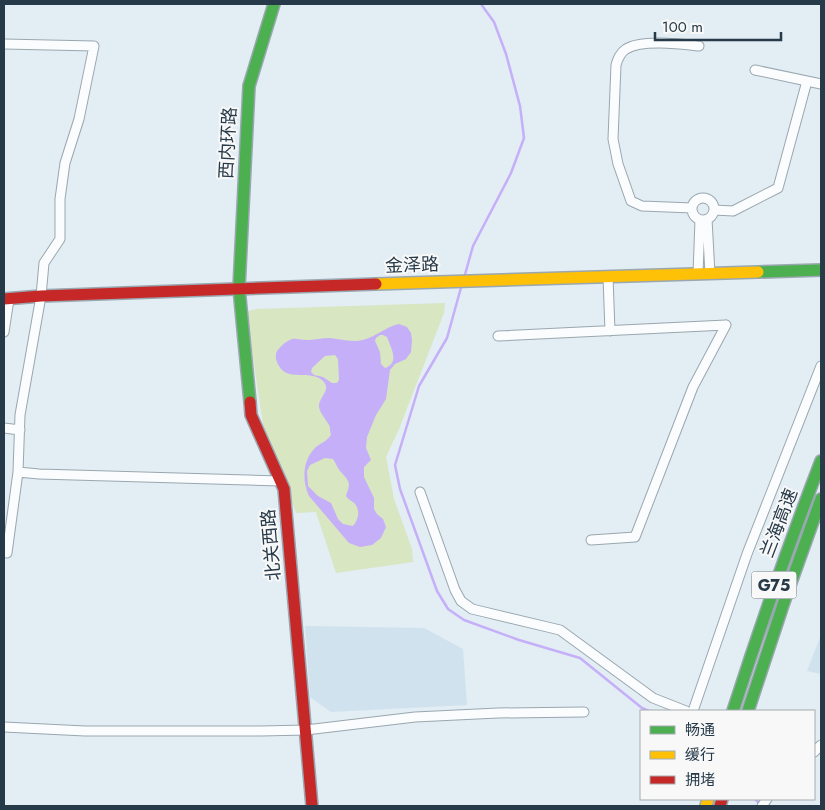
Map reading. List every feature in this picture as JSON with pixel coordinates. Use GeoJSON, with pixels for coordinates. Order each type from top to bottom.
{"type":"FeatureCollection","features":[{"type":"Feature","properties":{"kind":"main road","name":"西内环路"},"geometry":{"type":"LineString","coordinates":[[239,288],[249,86],[274,4]]}},
{"type":"Feature","properties":{"kind":"main road","name":"金泽路"},"geometry":{"type":"LineString","coordinates":[[6,299],[239,288],[821,270]]}},
{"type":"Feature","properties":{"kind":"main road","name":"北关西路"},"geometry":{"type":"LineString","coordinates":[[239,288],[251,415],[284,489],[312,806]]}},
{"type":"Feature","properties":{"kind":"main road","name":"兰海高速"},"geometry":{"type":"LineString","coordinates":[[733,710],[759,628],[821,461]]}},
{"type":"Feature","properties":{"kind":"main road","name":"兰海高速"},"geometry":{"type":"LineString","coordinates":[[748,710],[769,642],[821,499]]}},
{"type":"Feature","properties":{"kind":"street"},"geometry":{"type":"LineString","coordinates":[[692,208],[642,206],[631,201],[618,164],[613,139],[616,65],[623,51],[636,45],[663,43],[699,46]]}},
{"type":"Feature","properties":{"kind":"street"},"geometry":{"type":"LineString","coordinates":[[4,44],[94,46],[79,119],[65,163],[60,199],[60,239],[44,263],[41,296],[20,415],[18,472],[7,553]]}},
{"type":"Feature","properties":{"kind":"street"},"geometry":{"type":"LineString","coordinates":[[755,70],[821,84]]}},
{"type":"Feature","properties":{"kind":"street"},"geometry":{"type":"LineString","coordinates":[[714,210],[733,211],[778,188],[807,81]]}},
{"type":"Feature","properties":{"kind":"street"},"geometry":{"type":"LineString","coordinates":[[702,198],[712,203],[714,210],[710,217],[704,219],[694,215],[692,208],[696,201],[702,198]]}},
{"type":"Feature","properties":{"kind":"street"},"geometry":{"type":"LineString","coordinates":[[704,219],[710,274]]}},
{"type":"Feature","properties":{"kind":"street"},"geometry":{"type":"LineString","coordinates":[[698,274],[704,219]]}},
{"type":"Feature","properties":{"kind":"street"},"geometry":{"type":"LineString","coordinates":[[608,277],[610,330]]}},
{"type":"Feature","properties":{"kind":"street"},"geometry":{"type":"LineString","coordinates":[[4,332],[6,299]]}},
{"type":"Feature","properties":{"kind":"street"},"geometry":{"type":"LineString","coordinates":[[498,336],[726,325],[692,387],[635,537],[591,540]]}},
{"type":"Feature","properties":{"kind":"street"},"geometry":{"type":"LineString","coordinates":[[693,710],[747,554],[821,366]]}},
{"type":"Feature","properties":{"kind":"street"},"geometry":{"type":"LineString","coordinates":[[4,428],[20,430]]}},
{"type":"Feature","properties":{"kind":"street"},"geometry":{"type":"LineString","coordinates":[[18,472],[280,481]]}},
{"type":"Feature","properties":{"kind":"street"},"geometry":{"type":"LineString","coordinates":[[420,492],[455,590],[461,601],[472,609],[560,630],[653,698],[683,710]]}},
{"type":"Feature","properties":{"kind":"street"},"geometry":{"type":"LineString","coordinates":[[4,727],[86,731],[306,730],[415,717],[498,713],[584,712]]}},
{"type":"Feature","properties":{"kind":"shaded area"},"geometry":{"type":"Polygon","coordinates":[[[399,324],[407,327],[411,333],[411,352],[406,359],[395,364],[390,370],[386,399],[376,415],[367,437],[366,448],[371,460],[364,467],[364,477],[374,498],[374,509],[383,519],[386,527],[381,538],[372,545],[360,547],[349,543],[309,496],[305,484],[306,464],[311,452],[331,435],[330,427],[319,407],[326,385],[314,376],[291,374],[281,369],[278,365],[276,353],[283,344],[292,339],[330,338],[357,341],[399,324]],[[380,335],[375,341],[380,352],[381,364],[385,368],[392,363],[393,355],[387,337],[380,335]],[[335,355],[325,356],[312,368],[311,372],[332,383],[337,383],[339,380],[338,359],[335,355]],[[325,458],[310,465],[307,471],[308,486],[318,496],[331,503],[338,519],[343,524],[353,526],[358,517],[358,511],[356,505],[346,496],[349,486],[345,476],[333,459],[325,458]]]}},
{"type":"Feature","properties":{"kind":"shaded area"},"geometry":{"type":"Polygon","coordinates":[[[305,626],[424,628],[463,649],[467,705],[331,712],[310,697],[305,626]]]}},
{"type":"Feature","properties":{"kind":"shaded area"},"geometry":{"type":"Polygon","coordinates":[[[821,635],[821,674],[807,671],[821,635]]]}},
{"type":"Feature","properties":{"kind":"green space"},"geometry":{"type":"Polygon","coordinates":[[[445,303],[444,313],[399,429],[386,457],[394,499],[412,549],[413,562],[336,573],[316,512],[296,513],[263,424],[246,312],[256,309],[445,303]]]}},
{"type":"Feature","properties":{"kind":"waterway"},"geometry":{"type":"LineString","coordinates":[[464,278],[473,246],[511,173],[524,138],[520,106],[506,54],[494,22],[481,4]]}},
{"type":"Feature","properties":{"kind":"waterway"},"geometry":{"type":"LineString","coordinates":[[462,284],[447,338],[419,386],[395,465],[400,489],[437,591],[448,609],[464,620],[519,640],[580,658],[647,710]]}},
{"type":"Feature","properties":{"kind":"waterway"},"geometry":{"type":"LineString","coordinates":[[756,800],[761,805]]}},
{"type":"Feature","properties":{"kind":"traffic: fast"},"geometry":{"type":"LineString","coordinates":[[250,402],[239,288],[249,86],[274,4]]}},
{"type":"Feature","properties":{"kind":"traffic: fast"},"geometry":{"type":"LineString","coordinates":[[758,272],[821,270]]}},
{"type":"Feature","properties":{"kind":"traffic: fast"},"geometry":{"type":"LineString","coordinates":[[733,710],[775,586],[821,461]]}},
{"type":"Feature","properties":{"kind":"traffic: fast"},"geometry":{"type":"LineString","coordinates":[[748,710],[821,499]]}},
{"type":"Feature","properties":{"kind":"traffic: slow"},"geometry":{"type":"LineString","coordinates":[[376,284],[758,272]]}},
{"type":"Feature","properties":{"kind":"traffic: slow"},"geometry":{"type":"LineString","coordinates":[[706,806],[708,800]]}},
{"type":"Feature","properties":{"kind":"traffic: jam"},"geometry":{"type":"LineString","coordinates":[[4,299],[41,296],[376,284]]}},
{"type":"Feature","properties":{"kind":"traffic: jam"},"geometry":{"type":"LineString","coordinates":[[250,402],[251,415],[284,489],[312,806]]}},
{"type":"Feature","properties":{"kind":"traffic: jam"},"geometry":{"type":"LineString","coordinates":[[720,806],[722,800]]}}]}
